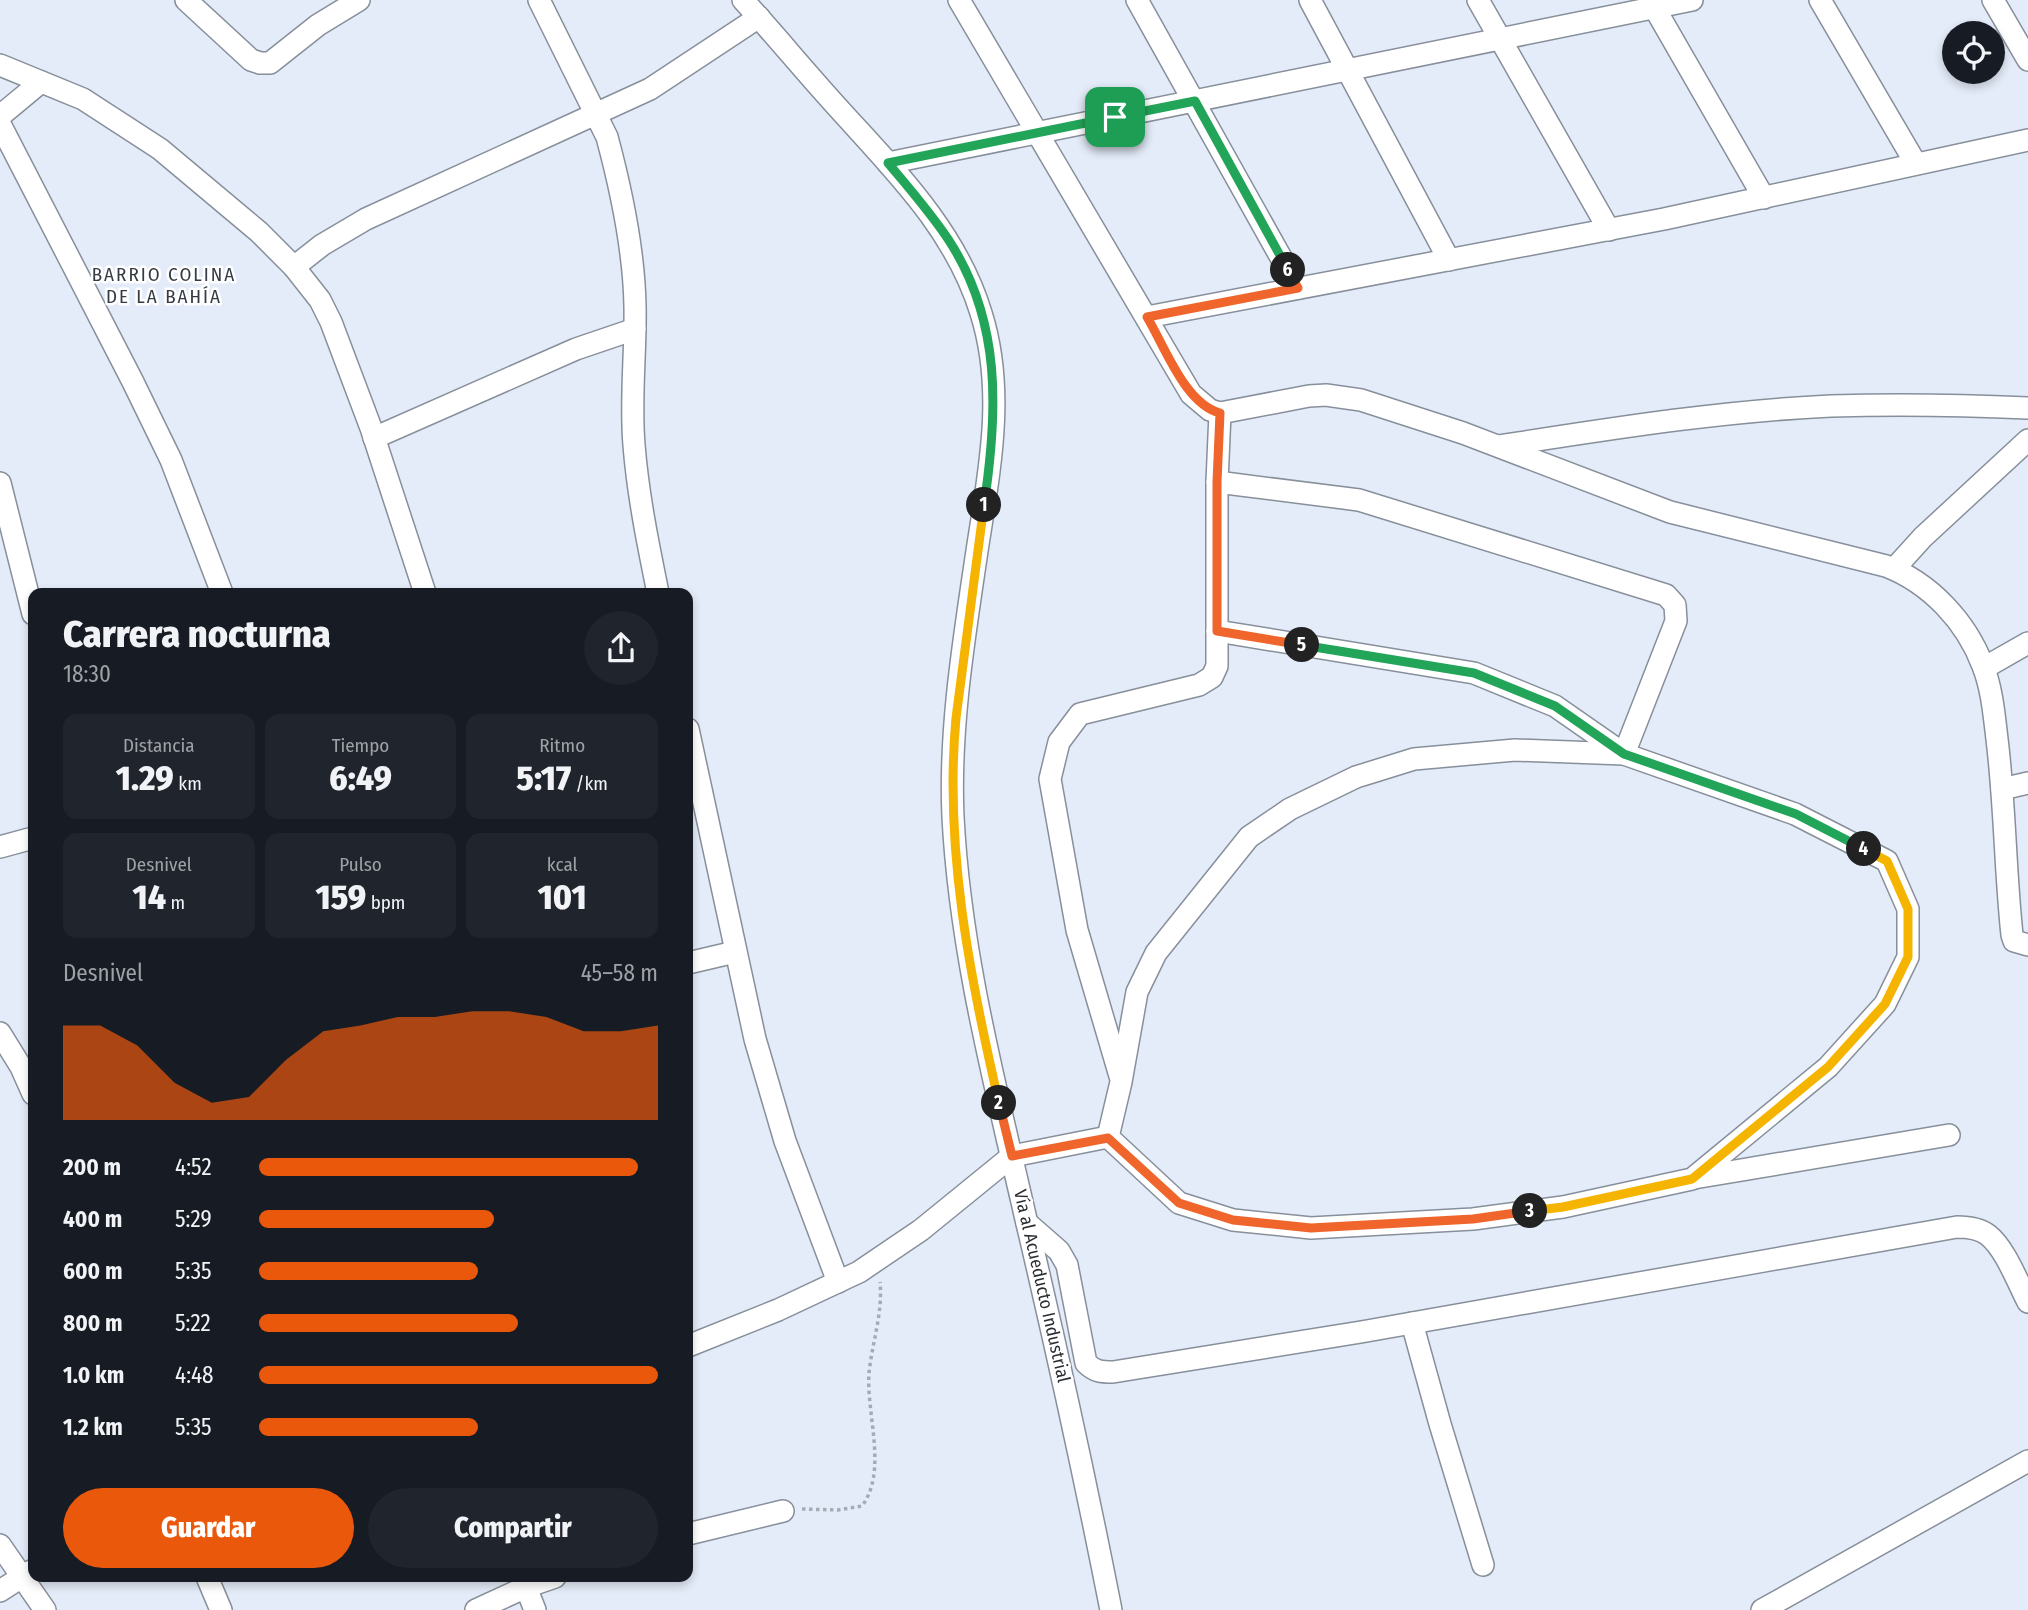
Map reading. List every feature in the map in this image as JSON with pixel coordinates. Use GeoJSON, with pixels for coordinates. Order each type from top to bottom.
{"type":"FeatureCollection","features":[{"type":"Feature","properties":{"kind":"street"},"geometry":{"type":"LineString","coordinates":[[186,0],[251,60],[260,63],[270,63],[318,25],[359,0]]}},
{"type":"Feature","properties":{"kind":"street"},"geometry":{"type":"LineString","coordinates":[[539,0],[607,137],[616,173],[632,266],[635,329],[634,444],[644,524],[657,588]]}},
{"type":"Feature","properties":{"kind":"street","name":"Vía al Acueducto Industrial"},"geometry":{"type":"LineString","coordinates":[[743,0],[888,163],[934,219],[962,264],[981,312],[993,364],[995,390],[992,449],[953,749],[956,861],[977,1000],[1070,1404],[1111,1610]]}},
{"type":"Feature","properties":{"kind":"street"},"geometry":{"type":"LineString","coordinates":[[959,0],[1191,394],[1210,410],[1220,413],[1309,396],[1339,396],[1374,404],[1497,446],[1670,512],[1832,551],[1894,569],[1927,586],[1971,641],[1984,668],[1991,694],[2002,789],[2012,935],[2014,941],[2028,945]]}},
{"type":"Feature","properties":{"kind":"street"},"geometry":{"type":"LineString","coordinates":[[1138,0],[1298,288]]}},
{"type":"Feature","properties":{"kind":"street"},"geometry":{"type":"LineString","coordinates":[[1310,0],[1449,260]]}},
{"type":"Feature","properties":{"kind":"street"},"geometry":{"type":"LineString","coordinates":[[1478,0],[1609,230]]}},
{"type":"Feature","properties":{"kind":"street"},"geometry":{"type":"LineString","coordinates":[[888,163],[1500,40],[1652,4],[1692,0]]}},
{"type":"Feature","properties":{"kind":"street"},"geometry":{"type":"LineString","coordinates":[[1820,0],[1916,164]]}},
{"type":"Feature","properties":{"kind":"street"},"geometry":{"type":"LineString","coordinates":[[1993,0],[2028,61]]}},
{"type":"Feature","properties":{"kind":"street"},"geometry":{"type":"LineString","coordinates":[[1652,4],[1764,198]]}},
{"type":"Feature","properties":{"kind":"street"},"geometry":{"type":"LineString","coordinates":[[293,267],[322,245],[366,219],[650,89],[759,17]]}},
{"type":"Feature","properties":{"kind":"street"},"geometry":{"type":"LineString","coordinates":[[0,65],[83,99],[160,149],[259,232],[320,300],[331,321],[374,438],[423,588]]}},
{"type":"Feature","properties":{"kind":"street"},"geometry":{"type":"LineString","coordinates":[[0,116],[41,82]]}},
{"type":"Feature","properties":{"kind":"street"},"geometry":{"type":"LineString","coordinates":[[0,124],[166,449],[220,588]]}},
{"type":"Feature","properties":{"kind":"street"},"geometry":{"type":"LineString","coordinates":[[1147,317],[1609,230],[2028,140]]}},
{"type":"Feature","properties":{"kind":"street"},"geometry":{"type":"LineString","coordinates":[[374,438],[576,349],[635,329]]}},
{"type":"Feature","properties":{"kind":"street"},"geometry":{"type":"LineString","coordinates":[[1497,446],[1715,416],[1830,406],[1941,404],[2028,408]]}},
{"type":"Feature","properties":{"kind":"street"},"geometry":{"type":"LineString","coordinates":[[1121,1082],[1077,930],[1051,779],[1059,742],[1080,715],[1199,685],[1212,677],[1217,666],[1217,482],[1220,413]]}},
{"type":"Feature","properties":{"kind":"street"},"geometry":{"type":"LineString","coordinates":[[1894,569],[1923,537],[2028,440]]}},
{"type":"Feature","properties":{"kind":"street"},"geometry":{"type":"LineString","coordinates":[[1217,482],[1359,500],[1666,595],[1675,605],[1676,621],[1624,754]]}},
{"type":"Feature","properties":{"kind":"street"},"geometry":{"type":"LineString","coordinates":[[0,484],[28,594]]}},
{"type":"Feature","properties":{"kind":"street"},"geometry":{"type":"LineString","coordinates":[[1217,631],[1474,673],[1555,706],[1624,754],[1796,814],[1887,861],[1908,909],[1908,957],[1885,1004],[1828,1067],[1692,1179]]}},
{"type":"Feature","properties":{"kind":"street"},"geometry":{"type":"LineString","coordinates":[[1984,668],[2028,643]]}},
{"type":"Feature","properties":{"kind":"street"},"geometry":{"type":"LineString","coordinates":[[1108,1138],[1137,992],[1156,953],[1249,837],[1290,809],[1356,777],[1414,759],[1515,750],[1624,754]]}},
{"type":"Feature","properties":{"kind":"street"},"geometry":{"type":"LineString","coordinates":[[693,753],[755,1039],[785,1141],[838,1282]]}},
{"type":"Feature","properties":{"kind":"street"},"geometry":{"type":"LineString","coordinates":[[2002,789],[2028,783]]}},
{"type":"Feature","properties":{"kind":"street"},"geometry":{"type":"LineString","coordinates":[[0,847],[28,839]]}},
{"type":"Feature","properties":{"kind":"street"},"geometry":{"type":"LineString","coordinates":[[693,962],[735,952]]}},
{"type":"Feature","properties":{"kind":"street"},"geometry":{"type":"LineString","coordinates":[[0,1033],[28,1083]]}},
{"type":"Feature","properties":{"kind":"street"},"geometry":{"type":"LineString","coordinates":[[1108,1138],[1179,1203],[1233,1220],[1311,1228],[1473,1219],[1563,1207],[1692,1179],[1949,1135]]}},
{"type":"Feature","properties":{"kind":"street"},"geometry":{"type":"LineString","coordinates":[[693,1344],[766,1315],[838,1282],[876,1261],[921,1230],[1012,1156],[1108,1138]]}},
{"type":"Feature","properties":{"kind":"street"},"geometry":{"type":"LineString","coordinates":[[1027,1223],[1059,1251],[1067,1265],[1086,1363],[1092,1370],[1113,1372],[1412,1323],[1956,1227],[1979,1230],[1996,1243],[2028,1302]]}},
{"type":"Feature","properties":{"kind":"street"},"geometry":{"type":"LineString","coordinates":[[1412,1323],[1483,1565]]}},
{"type":"Feature","properties":{"kind":"street"},"geometry":{"type":"LineString","coordinates":[[1762,1610],[2028,1461]]}},
{"type":"Feature","properties":{"kind":"street"},"geometry":{"type":"LineString","coordinates":[[693,1533],[783,1511]]}},
{"type":"Feature","properties":{"kind":"street"},"geometry":{"type":"LineString","coordinates":[[0,1545],[28,1574],[0,1591]]}},
{"type":"Feature","properties":{"kind":"street"},"geometry":{"type":"LineString","coordinates":[[32,1582],[45,1610]]}},
{"type":"Feature","properties":{"kind":"street"},"geometry":{"type":"LineString","coordinates":[[208,1582],[221,1610]]}},
{"type":"Feature","properties":{"kind":"street"},"geometry":{"type":"LineString","coordinates":[[476,1610],[524,1582],[535,1610]]}},
{"type":"Feature","properties":{"kind":"path"},"geometry":{"type":"LineString","coordinates":[[783,1511],[813,1508],[849,1510],[862,1506],[873,1489],[874,1452],[869,1378],[881,1293],[876,1261]]}},
{"type":"Feature","properties":{"kind":"district","name":"BARRIO COLINA DE LA BAHÍA"},"geometry":{"type":"Point","coordinates":[164,285]}},
{"type":"Feature","properties":{"kind":"route"},"geometry":{"type":"LineString","coordinates":[[1195,101],[1298,288],[1147,317],[1191,394],[1200,404],[1220,413],[1217,631],[1474,673],[1555,706],[1624,754],[1796,814],[1887,861],[1908,909],[1908,957],[1885,1004],[1828,1067],[1692,1179],[1563,1207],[1473,1219],[1311,1228],[1233,1220],[1179,1203],[1108,1138],[1012,1156],[982,1026],[963,911],[956,861],[952,779],[956,718],[992,449],[995,390],[993,364],[989,340],[972,286],[950,241],[888,163],[1115,117],[1195,101]]}}]}
